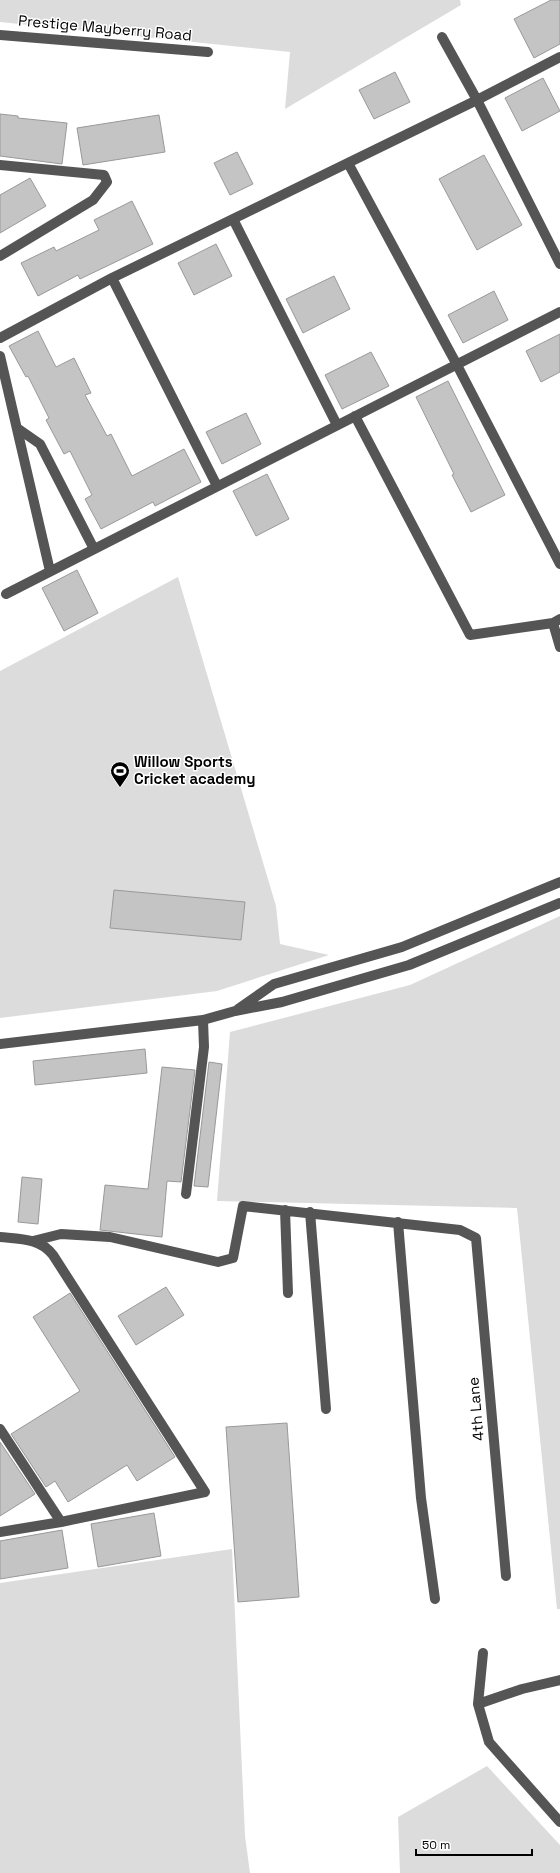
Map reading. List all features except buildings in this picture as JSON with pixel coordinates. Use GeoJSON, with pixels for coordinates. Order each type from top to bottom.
{"type":"FeatureCollection","features":[{"type":"Feature","properties":{"kind":"street","name":"Prestige Mayberry Road"},"geometry":{"type":"LineString","coordinates":[[0,35],[208,52]]}},
{"type":"Feature","properties":{"kind":"street"},"geometry":{"type":"LineString","coordinates":[[442,37],[477,100],[560,264]]}},
{"type":"Feature","properties":{"kind":"street"},"geometry":{"type":"LineString","coordinates":[[0,338],[112,278],[477,100],[560,57]]}},
{"type":"Feature","properties":{"kind":"street"},"geometry":{"type":"LineString","coordinates":[[348,163],[560,564]]}},
{"type":"Feature","properties":{"kind":"street"},"geometry":{"type":"LineString","coordinates":[[0,165],[104,175],[107,182],[93,200],[0,256]]}},
{"type":"Feature","properties":{"kind":"street"},"geometry":{"type":"LineString","coordinates":[[233,219],[337,425]]}},
{"type":"Feature","properties":{"kind":"street"},"geometry":{"type":"LineString","coordinates":[[112,278],[217,486]]}},
{"type":"Feature","properties":{"kind":"street"},"geometry":{"type":"LineString","coordinates":[[6,594],[560,312]]}},
{"type":"Feature","properties":{"kind":"street"},"geometry":{"type":"LineString","coordinates":[[0,356],[50,571]]}},
{"type":"Feature","properties":{"kind":"street"},"geometry":{"type":"LineString","coordinates":[[355,416],[470,635],[556,621],[560,647]]}},
{"type":"Feature","properties":{"kind":"street"},"geometry":{"type":"LineString","coordinates":[[17,428],[40,444],[94,549]]}},
{"type":"Feature","properties":{"kind":"street"},"geometry":{"type":"LineString","coordinates":[[235,1011],[274,984],[402,947],[560,882]]}},
{"type":"Feature","properties":{"kind":"street"},"geometry":{"type":"LineString","coordinates":[[0,1044],[203,1020],[235,1011],[282,1002],[409,965],[560,903]]}},
{"type":"Feature","properties":{"kind":"street"},"geometry":{"type":"LineString","coordinates":[[186,1194],[204,1047],[203,1020]]}},
{"type":"Feature","properties":{"kind":"street"},"geometry":{"type":"LineString","coordinates":[[33,1241],[61,1234],[110,1237],[218,1262],[234,1258],[243,1206],[398,1222],[421,1498],[435,1600]]}},
{"type":"Feature","properties":{"kind":"street"},"geometry":{"type":"LineString","coordinates":[[285,1210],[288,1293]]}},
{"type":"Feature","properties":{"kind":"street"},"geometry":{"type":"LineString","coordinates":[[310,1212],[326,1409]]}},
{"type":"Feature","properties":{"kind":"street","name":"4th Lane"},"geometry":{"type":"LineString","coordinates":[[398,1222],[460,1230],[476,1238],[506,1576]]}},
{"type":"Feature","properties":{"kind":"street"},"geometry":{"type":"LineString","coordinates":[[0,1237],[33,1241],[47,1248],[53,1255],[205,1492],[61,1522],[0,1532]]}},
{"type":"Feature","properties":{"kind":"street"},"geometry":{"type":"LineString","coordinates":[[0,1429],[61,1522]]}},
{"type":"Feature","properties":{"kind":"street"},"geometry":{"type":"LineString","coordinates":[[483,1653],[478,1704],[489,1742],[560,1822]]}},
{"type":"Feature","properties":{"kind":"street"},"geometry":{"type":"LineString","coordinates":[[478,1704],[522,1689],[560,1680]]}},
{"type":"Feature","properties":{"kind":"shaded area"},"geometry":{"type":"Polygon","coordinates":[[[0,0],[460,0],[461,5],[285,109],[290,52],[0,22],[0,0]]]}},
{"type":"Feature","properties":{"kind":"shaded area","name":"Willow Sports Cricket academy"},"geometry":{"type":"Polygon","coordinates":[[[178,577],[276,906],[280,944],[329,955],[217,991],[0,1018],[0,671],[178,577]]]}},
{"type":"Feature","properties":{"kind":"shaded area"},"geometry":{"type":"Polygon","coordinates":[[[560,916],[560,1609],[557,1609],[517,1208],[217,1201],[230,1032],[410,985],[560,916]]]}},
{"type":"Feature","properties":{"kind":"shaded area"},"geometry":{"type":"Polygon","coordinates":[[[232,1549],[245,1836],[250,1873],[0,1873],[0,1583],[232,1549]]]}},
{"type":"Feature","properties":{"kind":"shaded area"},"geometry":{"type":"Polygon","coordinates":[[[487,1766],[560,1845],[560,1873],[400,1873],[398,1817],[487,1766]]]}},
{"type":"Feature","properties":{"kind":"place","name":"Willow Sports Cricket academy"},"geometry":{"type":"Point","coordinates":[120,788]}}]}
